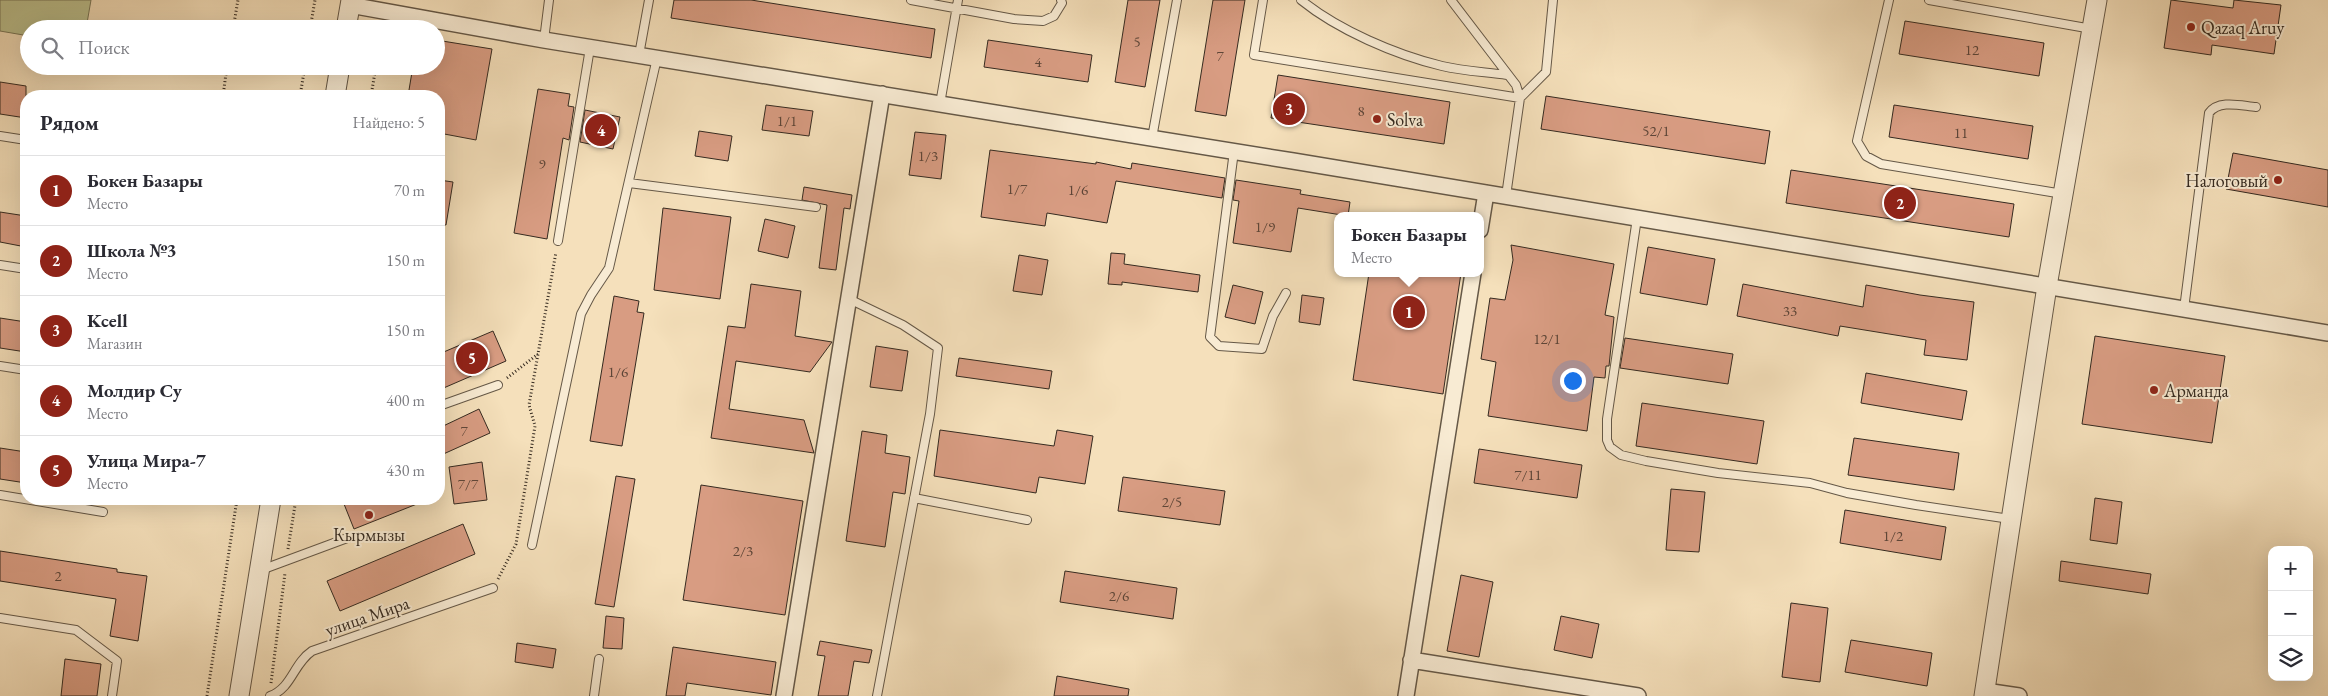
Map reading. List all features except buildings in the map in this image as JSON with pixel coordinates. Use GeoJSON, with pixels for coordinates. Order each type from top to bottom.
{"type":"FeatureCollection","features":[{"type":"Feature","properties":{"kind":"street"},"geometry":{"type":"LineString","coordinates":[[2019,696],[1985,693],[2010,518],[2047,286],[2098,0]]}},
{"type":"Feature","properties":{"kind":"street"},"geometry":{"type":"LineString","coordinates":[[347,20],[350,2],[442,20]]}},
{"type":"Feature","properties":{"kind":"street"},"geometry":{"type":"LineString","coordinates":[[445,21],[590,48],[1234,151],[2328,333]]}},
{"type":"Feature","properties":{"kind":"street"},"geometry":{"type":"LineString","coordinates":[[336,90],[338,75]]}},
{"type":"Feature","properties":{"kind":"street"},"geometry":{"type":"LineString","coordinates":[[784,696],[882,94]]}},
{"type":"Feature","properties":{"kind":"street"},"geometry":{"type":"LineString","coordinates":[[1483,212],[1486,193]]}},
{"type":"Feature","properties":{"kind":"street"},"geometry":{"type":"LineString","coordinates":[[1406,696],[1472,277]]}},
{"type":"Feature","properties":{"kind":"street"},"geometry":{"type":"LineString","coordinates":[[239,696],[270,505]]}},
{"type":"Feature","properties":{"kind":"street"},"geometry":{"type":"LineString","coordinates":[[1411,660],[1638,696]]}},
{"type":"Feature","properties":{"kind":"lane"},"geometry":{"type":"LineString","coordinates":[[544,40],[550,0]]}},
{"type":"Feature","properties":{"kind":"lane"},"geometry":{"type":"LineString","coordinates":[[639,56],[650,0]]}},
{"type":"Feature","properties":{"kind":"lane"},"geometry":{"type":"LineString","coordinates":[[911,0],[958,4],[1014,19],[1042,21],[1054,16],[1062,4],[1061,0]]}},
{"type":"Feature","properties":{"kind":"lane"},"geometry":{"type":"LineString","coordinates":[[1152,138],[1177,0]]}},
{"type":"Feature","properties":{"kind":"lane"},"geometry":{"type":"LineString","coordinates":[[1263,0],[1254,55],[1520,98]]}},
{"type":"Feature","properties":{"kind":"lane"},"geometry":{"type":"LineString","coordinates":[[1300,0],[1319,15],[1368,41],[1443,66],[1507,75]]}},
{"type":"Feature","properties":{"kind":"lane"},"geometry":{"type":"LineString","coordinates":[[1451,0],[1516,86],[1520,98],[1506,196]]}},
{"type":"Feature","properties":{"kind":"lane"},"geometry":{"type":"LineString","coordinates":[[1520,98],[1546,72],[1553,0]]}},
{"type":"Feature","properties":{"kind":"lane"},"geometry":{"type":"LineString","coordinates":[[1889,0],[1857,140],[1866,156],[1881,164],[2063,194]]}},
{"type":"Feature","properties":{"kind":"lane"},"geometry":{"type":"LineString","coordinates":[[1929,0],[2092,29]]}},
{"type":"Feature","properties":{"kind":"lane"},"geometry":{"type":"LineString","coordinates":[[940,104],[958,4]]}},
{"type":"Feature","properties":{"kind":"lane"},"geometry":{"type":"LineString","coordinates":[[558,241],[590,48]]}},
{"type":"Feature","properties":{"kind":"lane"},"geometry":{"type":"LineString","coordinates":[[532,544],[581,314],[591,294],[609,268],[657,58]]}},
{"type":"Feature","properties":{"kind":"lane"},"geometry":{"type":"LineString","coordinates":[[2184,309],[2209,113],[2213,107],[2220,104],[2256,107]]}},
{"type":"Feature","properties":{"kind":"lane"},"geometry":{"type":"LineString","coordinates":[[0,136],[20,139]]}},
{"type":"Feature","properties":{"kind":"lane"},"geometry":{"type":"LineString","coordinates":[[1234,151],[1210,337],[1219,346],[1262,349],[1273,316],[1286,293]]}},
{"type":"Feature","properties":{"kind":"lane"},"geometry":{"type":"LineString","coordinates":[[629,182],[816,207]]}},
{"type":"Feature","properties":{"kind":"lane"},"geometry":{"type":"LineString","coordinates":[[1637,218],[1607,419],[1607,440],[1610,447],[1621,455],[1646,461],[1718,473],[1810,483],[1848,493],[1908,504],[2010,518]]}},
{"type":"Feature","properties":{"kind":"lane"},"geometry":{"type":"LineString","coordinates":[[0,265],[20,268]]}},
{"type":"Feature","properties":{"kind":"lane"},"geometry":{"type":"LineString","coordinates":[[849,299],[903,325],[938,348],[930,414],[877,696]]}},
{"type":"Feature","properties":{"kind":"lane"},"geometry":{"type":"LineString","coordinates":[[0,366],[20,369]]}},
{"type":"Feature","properties":{"kind":"lane"},"geometry":{"type":"LineString","coordinates":[[445,404],[498,385]]}},
{"type":"Feature","properties":{"kind":"lane"},"geometry":{"type":"LineString","coordinates":[[0,495],[20,498]]}},
{"type":"Feature","properties":{"kind":"lane"},"geometry":{"type":"LineString","coordinates":[[914,498],[1027,520]]}},
{"type":"Feature","properties":{"kind":"lane"},"geometry":{"type":"LineString","coordinates":[[61,505],[103,512]]}},
{"type":"Feature","properties":{"kind":"lane"},"geometry":{"type":"LineString","coordinates":[[259,571],[350,537]]}},
{"type":"Feature","properties":{"kind":"lane","name":"улица Мира"},"geometry":{"type":"LineString","coordinates":[[270,696],[284,689],[301,660],[312,651],[493,588]]}},
{"type":"Feature","properties":{"kind":"lane"},"geometry":{"type":"LineString","coordinates":[[0,618],[76,630],[116,661],[112,696]]}},
{"type":"Feature","properties":{"kind":"lane"},"geometry":{"type":"LineString","coordinates":[[594,696],[599,659]]}},
{"type":"Feature","properties":{"kind":"path"},"geometry":{"type":"LineString","coordinates":[[235,20],[238,0]]}},
{"type":"Feature","properties":{"kind":"path"},"geometry":{"type":"LineString","coordinates":[[312,20],[315,0]]}},
{"type":"Feature","properties":{"kind":"path"},"geometry":{"type":"LineString","coordinates":[[225,90],[227,75]]}},
{"type":"Feature","properties":{"kind":"path"},"geometry":{"type":"LineString","coordinates":[[301,90],[304,75]]}},
{"type":"Feature","properties":{"kind":"path"},"geometry":{"type":"LineString","coordinates":[[372,90],[374,75]]}},
{"type":"Feature","properties":{"kind":"path"},"geometry":{"type":"LineString","coordinates":[[493,588],[516,544],[536,426],[529,405],[558,241]]}},
{"type":"Feature","properties":{"kind":"path"},"geometry":{"type":"LineString","coordinates":[[498,385],[538,353]]}},
{"type":"Feature","properties":{"kind":"path"},"geometry":{"type":"LineString","coordinates":[[207,696],[236,505]]}},
{"type":"Feature","properties":{"kind":"path"},"geometry":{"type":"LineString","coordinates":[[271,686],[295,505]]}},
{"type":"Feature","properties":{"kind":"green space"},"geometry":{"type":"Polygon","coordinates":[[[0,0],[91,0],[88,20],[20,20],[20,34],[0,31],[0,0]]]}},
{"type":"Feature","properties":{"kind":"place","name":"Qazaq Aruy"},"geometry":{"type":"Point","coordinates":[2191,27]}},
{"type":"Feature","properties":{"kind":"place","name":"Kcell"},"geometry":{"type":"Point","coordinates":[1289,109]}},
{"type":"Feature","properties":{"kind":"place","name":"Solva"},"geometry":{"type":"Point","coordinates":[1377,119]}},
{"type":"Feature","properties":{"kind":"place","name":"Молдир Су"},"geometry":{"type":"Point","coordinates":[601,130]}},
{"type":"Feature","properties":{"kind":"place","name":"Налоговый"},"geometry":{"type":"Point","coordinates":[2278,180]}},
{"type":"Feature","properties":{"kind":"place","name":"Школа №3"},"geometry":{"type":"Point","coordinates":[1900,203]}},
{"type":"Feature","properties":{"kind":"place","name":"Бокен Базары"},"geometry":{"type":"Point","coordinates":[1409,312]}},
{"type":"Feature","properties":{"kind":"place","name":"Улица Мира-7"},"geometry":{"type":"Point","coordinates":[472,358]}},
{"type":"Feature","properties":{"kind":"place","name":"Арманда"},"geometry":{"type":"Point","coordinates":[2154,390]}},
{"type":"Feature","properties":{"kind":"place","name":"Кырмызы"},"geometry":{"type":"Point","coordinates":[369,515]}}]}
